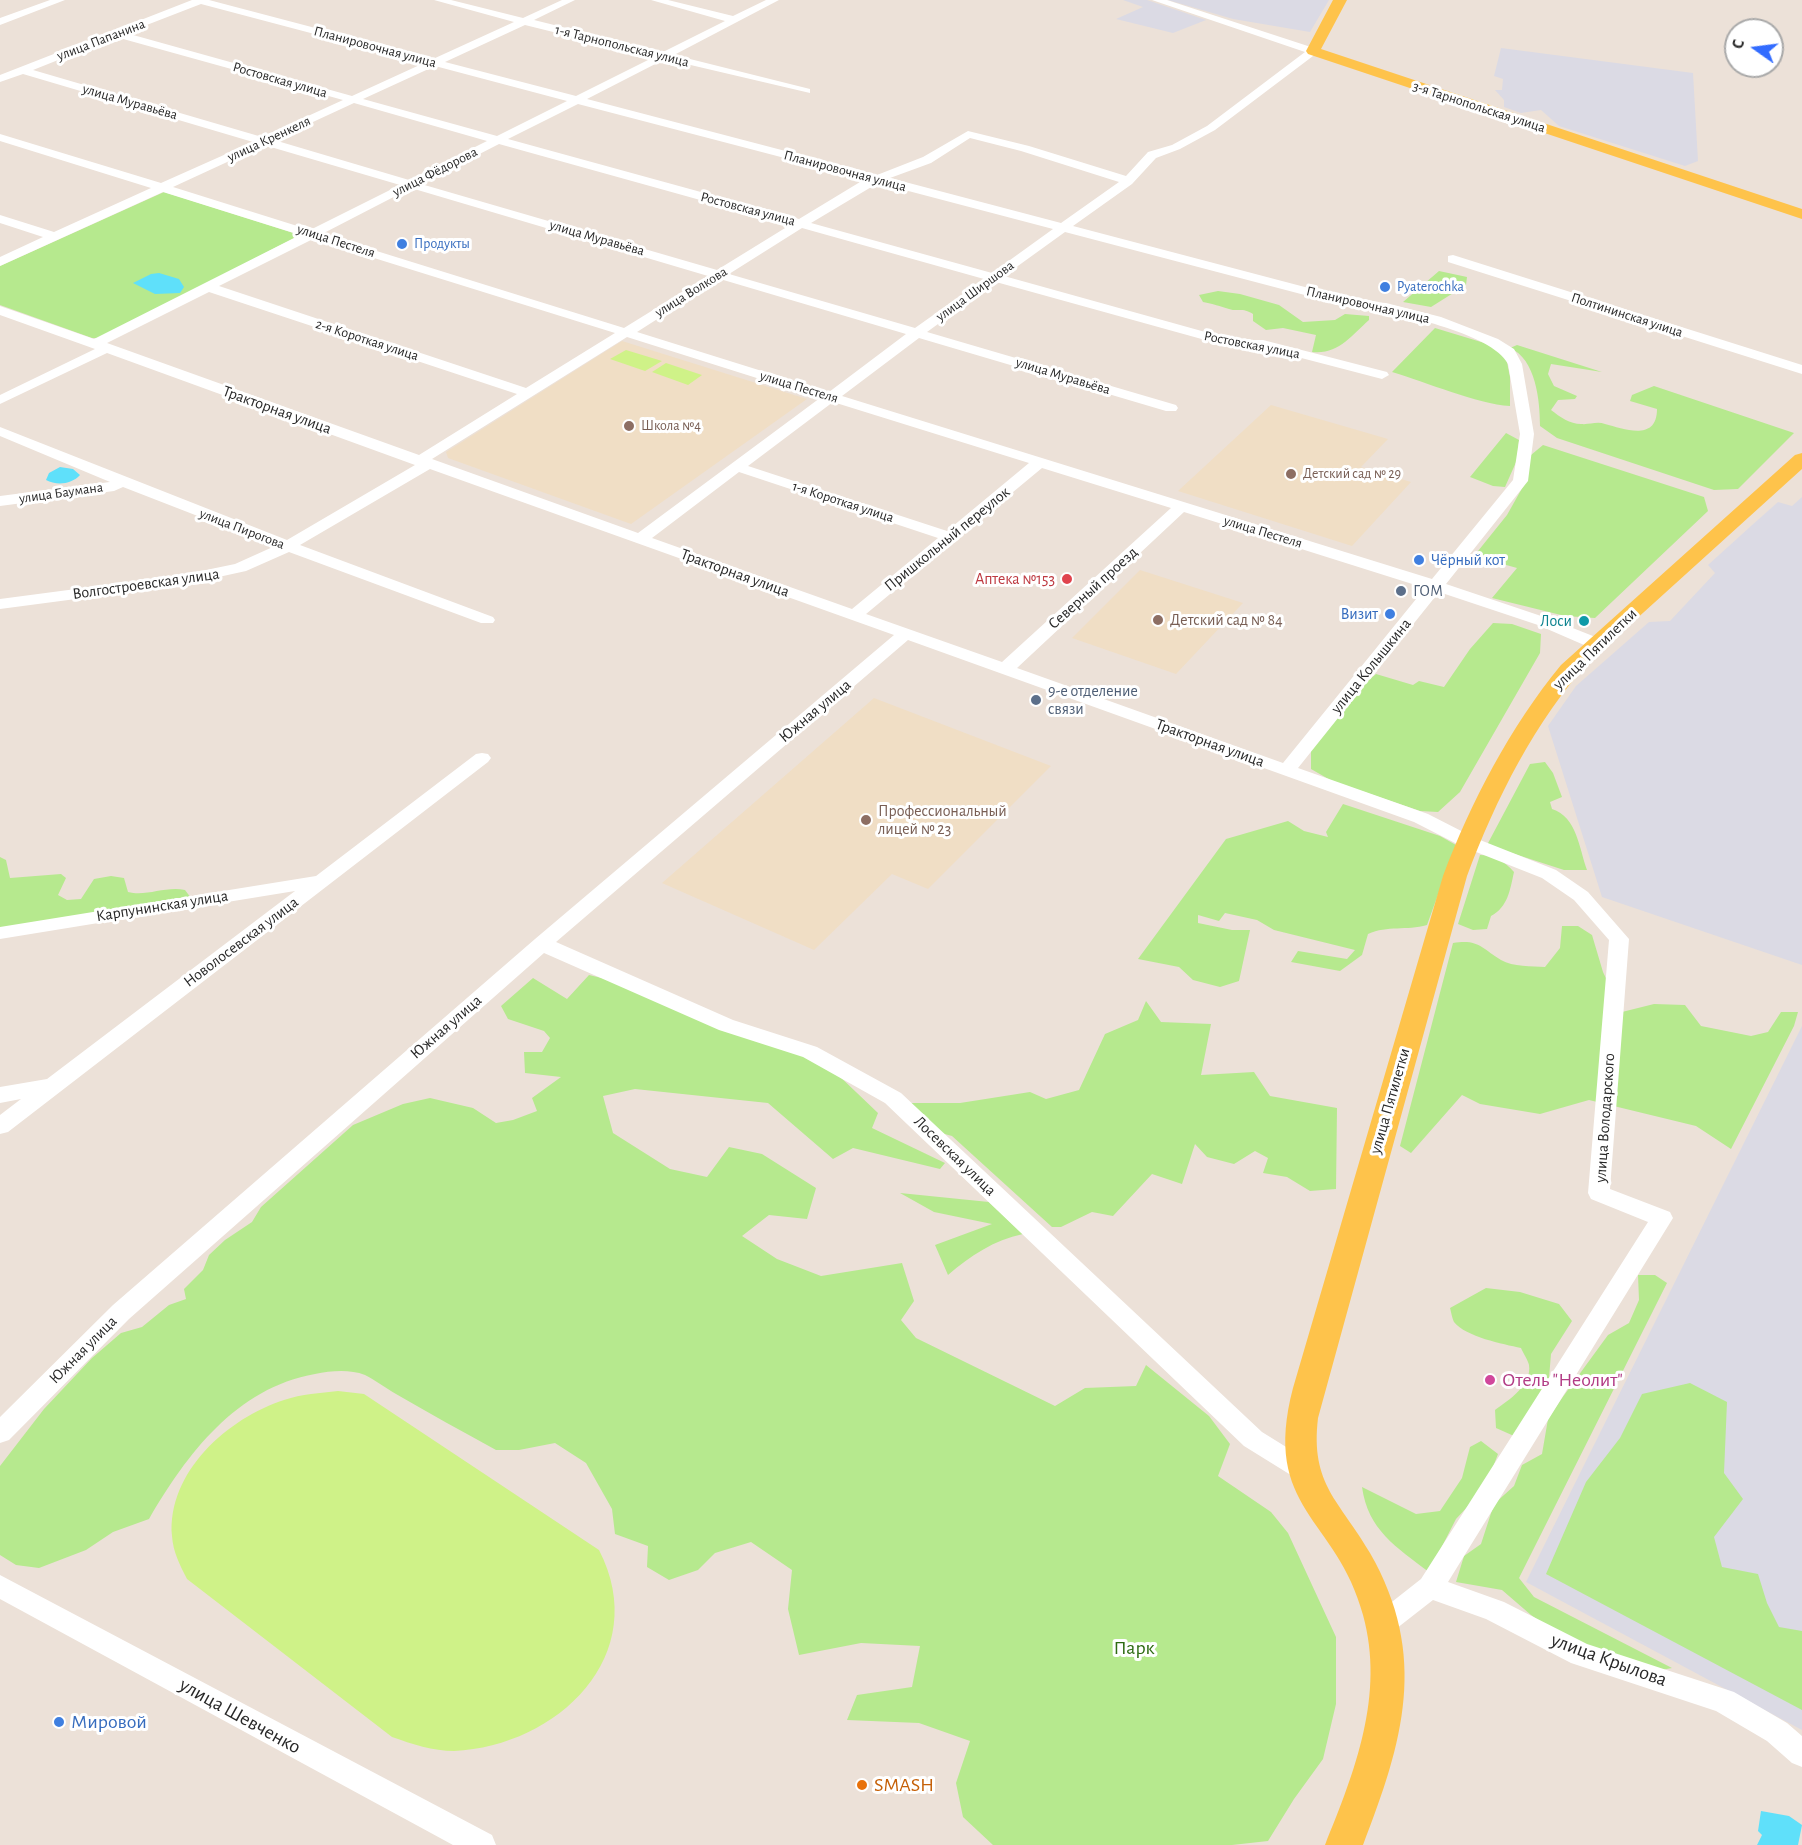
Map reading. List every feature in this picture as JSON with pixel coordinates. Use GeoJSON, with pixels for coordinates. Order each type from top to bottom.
{"type":"FeatureCollection","features":[{"type":"Feature","properties":{"kind":"main road"},"geometry":{"type":"LineString","coordinates":[[1314,51],[1340,0]]}},
{"type":"Feature","properties":{"kind":"main road","name":"3-я Тарнопольская улица"},"geometry":{"type":"LineString","coordinates":[[1314,51],[1802,214]]}},
{"type":"Feature","properties":{"kind":"main road","name":"улица Пятилетки"},"geometry":{"type":"LineString","coordinates":[[1344,1845],[1375,1765],[1389,1711],[1390,1683],[1383,1624],[1362,1569],[1323,1511],[1303,1470],[1301,1431],[1306,1398],[1444,913],[1468,842],[1538,709],[1560,680],[1802,459]]}},
{"type":"Feature","properties":{"kind":"street"},"geometry":{"type":"LineString","coordinates":[[0,22],[60,0]]}},
{"type":"Feature","properties":{"kind":"street","name":"улица Папанина"},"geometry":{"type":"LineString","coordinates":[[0,79],[200,0]]}},
{"type":"Feature","properties":{"kind":"street","name":"Планировочная улица"},"geometry":{"type":"LineString","coordinates":[[200,0],[1358,305],[1386,307],[1436,320],[1493,342]]}},
{"type":"Feature","properties":{"kind":"street","name":"1-я Тарнопольская улица"},"geometry":{"type":"LineString","coordinates":[[439,0],[806,91]]}},
{"type":"Feature","properties":{"kind":"street","name":"улица Кренкеля"},"geometry":{"type":"LineString","coordinates":[[0,262],[570,0]]}},
{"type":"Feature","properties":{"kind":"street"},"geometry":{"type":"LineString","coordinates":[[656,0],[735,20]]}},
{"type":"Feature","properties":{"kind":"street","name":"улица Фёдорова"},"geometry":{"type":"LineString","coordinates":[[0,400],[207,287],[774,0]]}},
{"type":"Feature","properties":{"kind":"street","name":"3-я Тарнопольская улица"},"geometry":{"type":"LineString","coordinates":[[1157,0],[1314,51]]}},
{"type":"Feature","properties":{"kind":"street","name":"Ростовская улица"},"geometry":{"type":"LineString","coordinates":[[116,34],[1234,344],[1263,344],[1382,375]]}},
{"type":"Feature","properties":{"kind":"street","name":"улица Ширшова"},"geometry":{"type":"LineString","coordinates":[[640,539],[829,397],[1128,181],[1152,155],[1176,147],[1211,128],[1314,51]]}},
{"type":"Feature","properties":{"kind":"street","name":"улица Муравьёва"},"geometry":{"type":"LineString","coordinates":[[22,70],[720,273],[1171,408]]}},
{"type":"Feature","properties":{"kind":"street","name":"улица Волкова"},"geometry":{"type":"LineString","coordinates":[[286,547],[423,463],[527,393],[866,183],[927,160],[968,134],[1025,148],[1128,181]]}},
{"type":"Feature","properties":{"kind":"street","name":"улица Пестеля"},"geometry":{"type":"LineString","coordinates":[[0,137],[1437,586],[1544,622],[1597,644]]}},
{"type":"Feature","properties":{"kind":"street"},"geometry":{"type":"LineString","coordinates":[[0,219],[55,237]]}},
{"type":"Feature","properties":{"kind":"street","name":"Полтининская улица"},"geometry":{"type":"LineString","coordinates":[[1453,260],[1802,370]]}},
{"type":"Feature","properties":{"kind":"street","name":"2-я Короткая улица"},"geometry":{"type":"LineString","coordinates":[[207,287],[527,393]]}},
{"type":"Feature","properties":{"kind":"street","name":"Тракторная улица"},"geometry":{"type":"LineString","coordinates":[[0,310],[1421,818],[1468,842]]}},
{"type":"Feature","properties":{"kind":"street","name":"улица Колышкина"},"geometry":{"type":"LineString","coordinates":[[1286,771],[1520,481],[1527,434],[1515,364],[1509,352],[1493,342]]}},
{"type":"Feature","properties":{"kind":"street","name":"улица Пирогова"},"geometry":{"type":"LineString","coordinates":[[0,431],[286,547],[487,620]]}},
{"type":"Feature","properties":{"kind":"street","name":"Пришкольный переулок"},"geometry":{"type":"LineString","coordinates":[[854,615],[1040,462]]}},
{"type":"Feature","properties":{"kind":"street","name":"1-я Короткая улица"},"geometry":{"type":"LineString","coordinates":[[738,467],[949,537]]}},
{"type":"Feature","properties":{"kind":"street","name":"улица Баумана"},"geometry":{"type":"LineString","coordinates":[[0,501],[114,486],[121,482]]}},
{"type":"Feature","properties":{"kind":"street","name":"Северный проезд"},"geometry":{"type":"LineString","coordinates":[[1004,669],[1182,506]]}},
{"type":"Feature","properties":{"kind":"street","name":"Волгостроевская улица"},"geometry":{"type":"LineString","coordinates":[[0,604],[222,573],[286,547]]}},
{"type":"Feature","properties":{"kind":"street","name":"Южная улица"},"geometry":{"type":"LineString","coordinates":[[0,1433],[121,1312],[542,944],[904,635]]}},
{"type":"Feature","properties":{"kind":"street","name":"Новолосевская улица"},"geometry":{"type":"LineString","coordinates":[[0,1126],[482,758]]}},
{"type":"Feature","properties":{"kind":"street","name":"улица Володарского"},"geometry":{"type":"LineString","coordinates":[[1430,1587],[1662,1218],[1599,1193],[1618,939],[1581,896],[1549,874],[1468,842]]}},
{"type":"Feature","properties":{"kind":"street","name":"Карпунинская улица"},"geometry":{"type":"LineString","coordinates":[[0,933],[323,880]]}},
{"type":"Feature","properties":{"kind":"street","name":"Лосевская улица"},"geometry":{"type":"LineString","coordinates":[[542,944],[726,1025],[810,1052],[893,1098],[1253,1439],[1303,1470]]}},
{"type":"Feature","properties":{"kind":"street"},"geometry":{"type":"LineString","coordinates":[[0,1095],[53,1085]]}},
{"type":"Feature","properties":{"kind":"street","name":"улица Шевченко"},"geometry":{"type":"LineString","coordinates":[[0,1586],[332,1767],[482,1845]]}},
{"type":"Feature","properties":{"kind":"street"},"geometry":{"type":"LineString","coordinates":[[1383,1624],[1430,1587]]}},
{"type":"Feature","properties":{"kind":"street","name":"улица Крылова"},"geometry":{"type":"LineString","coordinates":[[1430,1587],[1495,1610],[1580,1654],[1724,1701],[1778,1732],[1802,1754]]}},
{"type":"Feature","properties":{"kind":"shaded area"},"geometry":{"type":"Polygon","coordinates":[[[1123,0],[1147,0],[1206,20],[1173,33],[1116,19],[1143,7],[1123,0]]]}},
{"type":"Feature","properties":{"kind":"shaded area"},"geometry":{"type":"Polygon","coordinates":[[[1168,0],[1329,0],[1310,32],[1233,19],[1168,0]]]}},
{"type":"Feature","properties":{"kind":"shaded area"},"geometry":{"type":"Polygon","coordinates":[[[1501,48],[1693,73],[1698,161],[1685,166],[1559,126],[1541,110],[1521,113],[1504,107],[1504,100],[1495,90],[1502,90],[1503,79],[1494,76],[1501,48]]]}},
{"type":"Feature","properties":{"kind":"shaded area","name":"Школа №4"},"geometry":{"type":"Polygon","coordinates":[[[622,341],[807,399],[631,524],[448,458],[446,452],[622,341]]]}},
{"type":"Feature","properties":{"kind":"shaded area","name":"Детский сад № 29"},"geometry":{"type":"Polygon","coordinates":[[[1271,405],[1388,439],[1361,467],[1411,482],[1352,546],[1178,491],[1271,405]]]}},
{"type":"Feature","properties":{"kind":"shaded area"},"geometry":{"type":"Polygon","coordinates":[[[1802,497],[1802,965],[1602,897],[1548,726],[1576,686],[1649,622],[1670,621],[1715,573],[1708,565],[1751,526],[1778,502],[1792,506],[1802,497]]]}},
{"type":"Feature","properties":{"kind":"shaded area","name":"Детский сад № 84"},"geometry":{"type":"Polygon","coordinates":[[[1140,570],[1243,603],[1176,674],[1072,638],[1140,570]]]}},
{"type":"Feature","properties":{"kind":"shaded area","name":"Профессиональный лицей № 23"},"geometry":{"type":"Polygon","coordinates":[[[874,698],[1051,766],[928,889],[892,874],[814,950],[662,883],[874,698]]]}},
{"type":"Feature","properties":{"kind":"shaded area"},"geometry":{"type":"Polygon","coordinates":[[[1802,1026],[1802,1730],[1526,1582],[1802,1026]]]}},
{"type":"Feature","properties":{"kind":"green space"},"geometry":{"type":"Polygon","coordinates":[[[164,192],[300,235],[101,338],[92,338],[0,305],[0,266],[164,192]]]}},
{"type":"Feature","properties":{"kind":"green space"},"geometry":{"type":"Polygon","coordinates":[[[1439,271],[1467,277],[1466,285],[1431,307],[1403,302],[1439,271]]]}},
{"type":"Feature","properties":{"kind":"green space"},"geometry":{"type":"Polygon","coordinates":[[[1218,291],[1240,294],[1279,305],[1303,322],[1335,320],[1345,314],[1369,316],[1369,320],[1337,347],[1329,351],[1312,352],[1316,335],[1283,328],[1266,330],[1253,321],[1253,314],[1203,302],[1199,295],[1218,291]]]}},
{"type":"Feature","properties":{"kind":"green space"},"geometry":{"type":"Polygon","coordinates":[[[1435,328],[1491,345],[1506,357],[1510,377],[1510,406],[1467,397],[1392,372],[1435,328]]]}},
{"type":"Feature","properties":{"kind":"green space"},"geometry":{"type":"Polygon","coordinates":[[[1517,345],[1602,372],[1551,364],[1548,374],[1554,386],[1577,396],[1575,399],[1558,400],[1551,410],[1573,423],[1599,423],[1630,430],[1646,430],[1656,419],[1657,409],[1630,401],[1632,395],[1654,386],[1794,433],[1738,489],[1714,490],[1557,438],[1540,426],[1539,405],[1531,371],[1519,353],[1510,348],[1517,345]]]}},
{"type":"Feature","properties":{"kind":"green space"},"geometry":{"type":"Polygon","coordinates":[[[626,350],[662,361],[645,371],[610,359],[626,350]]]}},
{"type":"Feature","properties":{"kind":"green space"},"geometry":{"type":"Polygon","coordinates":[[[666,363],[702,375],[688,385],[652,372],[666,363]]]}},
{"type":"Feature","properties":{"kind":"green space"},"geometry":{"type":"Polygon","coordinates":[[[1506,433],[1519,440],[1517,460],[1505,487],[1493,486],[1470,477],[1506,433]]]}},
{"type":"Feature","properties":{"kind":"green space"},"geometry":{"type":"Polygon","coordinates":[[[1543,445],[1704,497],[1708,511],[1595,618],[1565,616],[1492,598],[1517,568],[1474,556],[1507,515],[1525,483],[1531,455],[1543,445]]]}},
{"type":"Feature","properties":{"kind":"green space"},"geometry":{"type":"Polygon","coordinates":[[[1493,623],[1512,624],[1541,634],[1540,653],[1460,792],[1438,812],[1420,811],[1332,781],[1311,769],[1311,747],[1358,689],[1376,674],[1413,685],[1419,681],[1444,687],[1470,649],[1493,623]]]}},
{"type":"Feature","properties":{"kind":"green space"},"geometry":{"type":"Polygon","coordinates":[[[1545,762],[1553,773],[1562,797],[1550,802],[1552,809],[1560,813],[1572,826],[1587,870],[1564,870],[1487,845],[1530,764],[1545,762]]]}},
{"type":"Feature","properties":{"kind":"green space"},"geometry":{"type":"Polygon","coordinates":[[[1343,804],[1440,836],[1456,845],[1427,925],[1375,931],[1368,934],[1362,955],[1340,971],[1291,962],[1298,951],[1347,959],[1355,950],[1274,930],[1257,920],[1225,913],[1219,921],[1198,915],[1198,923],[1232,930],[1250,930],[1239,981],[1220,987],[1193,980],[1179,967],[1138,959],[1226,839],[1288,821],[1304,831],[1328,837],[1326,832],[1343,804]]]}},
{"type":"Feature","properties":{"kind":"green space"},"geometry":{"type":"Polygon","coordinates":[[[1480,855],[1499,859],[1514,872],[1505,903],[1491,916],[1487,929],[1473,930],[1458,924],[1480,855]]]}},
{"type":"Feature","properties":{"kind":"green space"},"geometry":{"type":"Polygon","coordinates":[[[0,857],[6,860],[10,878],[61,874],[66,878],[58,895],[67,900],[81,899],[94,879],[111,876],[124,878],[128,892],[142,893],[178,889],[185,890],[191,898],[0,928],[0,857]]]}},
{"type":"Feature","properties":{"kind":"green space"},"geometry":{"type":"Polygon","coordinates":[[[1562,926],[1578,926],[1592,935],[1603,972],[1622,1012],[1654,1004],[1685,1005],[1701,1026],[1751,1036],[1768,1032],[1781,1012],[1798,1012],[1794,1026],[1731,1149],[1696,1126],[1589,1100],[1540,1114],[1480,1104],[1462,1095],[1411,1153],[1400,1146],[1453,943],[1474,943],[1511,964],[1545,967],[1560,948],[1562,926]]]}},
{"type":"Feature","properties":{"kind":"green space","name":"Парк"},"geometry":{"type":"Polygon","coordinates":[[[589,975],[610,980],[806,1056],[834,1071],[878,1113],[872,1128],[945,1163],[940,1169],[853,1148],[833,1159],[768,1103],[635,1089],[603,1096],[613,1133],[670,1169],[707,1177],[729,1147],[762,1154],[816,1188],[807,1219],[769,1215],[742,1236],[777,1259],[821,1276],[902,1263],[914,1301],[901,1320],[916,1338],[1055,1406],[1085,1388],[1136,1386],[1146,1365],[1209,1416],[1230,1444],[1218,1476],[1271,1512],[1288,1533],[1336,1637],[1336,1704],[1323,1759],[1294,1799],[1268,1841],[1232,1845],[993,1845],[963,1817],[956,1783],[970,1741],[919,1723],[847,1720],[857,1695],[912,1687],[920,1646],[861,1643],[799,1655],[788,1609],[792,1570],[751,1542],[715,1553],[698,1570],[669,1580],[647,1567],[648,1546],[615,1534],[612,1509],[586,1463],[555,1443],[519,1450],[496,1450],[359,1373],[346,1371],[315,1374],[261,1393],[217,1427],[197,1448],[149,1519],[113,1532],[86,1550],[39,1568],[16,1565],[0,1555],[0,1466],[44,1409],[92,1358],[121,1333],[142,1327],[169,1305],[186,1299],[184,1289],[203,1270],[209,1255],[225,1240],[252,1222],[261,1207],[353,1125],[403,1104],[430,1098],[473,1108],[496,1123],[513,1120],[537,1111],[532,1098],[561,1077],[525,1073],[524,1052],[542,1052],[550,1038],[544,1031],[508,1019],[501,1006],[533,978],[567,999],[589,975]]]}},
{"type":"Feature","properties":{"kind":"green space"},"geometry":{"type":"Polygon","coordinates":[[[1146,1001],[1161,1022],[1211,1024],[1201,1075],[1254,1072],[1270,1096],[1337,1108],[1336,1189],[1310,1191],[1287,1177],[1263,1173],[1268,1158],[1255,1151],[1234,1164],[1207,1157],[1195,1144],[1182,1184],[1152,1174],[1113,1216],[1092,1212],[1061,1227],[1052,1227],[952,1136],[941,1133],[908,1103],[960,1103],[1030,1092],[1046,1099],[1079,1090],[1105,1034],[1138,1020],[1146,1001]]]}},
{"type":"Feature","properties":{"kind":"green space"},"geometry":{"type":"Polygon","coordinates":[[[900,1193],[989,1202],[1023,1234],[1002,1240],[983,1250],[948,1275],[935,1245],[992,1224],[934,1212],[900,1193]]]}},
{"type":"Feature","properties":{"kind":"green space"},"geometry":{"type":"Polygon","coordinates":[[[1638,1275],[1655,1275],[1667,1283],[1519,1578],[1534,1597],[1672,1668],[1656,1671],[1570,1643],[1531,1615],[1502,1590],[1456,1582],[1464,1556],[1481,1544],[1494,1504],[1514,1486],[1522,1465],[1542,1454],[1548,1419],[1562,1398],[1608,1335],[1629,1323],[1639,1300],[1638,1275]]]}},
{"type":"Feature","properties":{"kind":"green space"},"geometry":{"type":"Polygon","coordinates":[[[1486,1288],[1520,1292],[1559,1304],[1572,1321],[1551,1354],[1549,1378],[1514,1436],[1496,1428],[1495,1410],[1513,1397],[1527,1379],[1529,1365],[1527,1359],[1521,1348],[1467,1332],[1454,1322],[1450,1308],[1486,1288]]]}},
{"type":"Feature","properties":{"kind":"green space"},"geometry":{"type":"Polygon","coordinates":[[[1690,1383],[1727,1402],[1724,1473],[1743,1499],[1714,1537],[1722,1567],[1758,1574],[1767,1603],[1779,1627],[1802,1631],[1802,1710],[1546,1574],[1586,1482],[1620,1438],[1642,1394],[1690,1383]]]}},
{"type":"Feature","properties":{"kind":"green space"},"geometry":{"type":"Polygon","coordinates":[[[338,1391],[364,1394],[599,1550],[613,1589],[614,1625],[604,1658],[586,1688],[560,1713],[528,1732],[492,1745],[454,1751],[415,1745],[392,1737],[187,1579],[174,1548],[173,1513],[180,1490],[190,1470],[205,1451],[223,1434],[263,1408],[298,1396],[338,1391]]]}},
{"type":"Feature","properties":{"kind":"green space"},"geometry":{"type":"Polygon","coordinates":[[[1481,1441],[1498,1454],[1485,1488],[1456,1519],[1429,1572],[1395,1545],[1377,1526],[1365,1502],[1362,1487],[1416,1514],[1440,1511],[1462,1478],[1470,1447],[1481,1441]]]}},
{"type":"Feature","properties":{"kind":"water"},"geometry":{"type":"Polygon","coordinates":[[[159,273],[179,279],[184,287],[180,293],[155,294],[133,283],[151,274],[159,273]]]}},
{"type":"Feature","properties":{"kind":"water"},"geometry":{"type":"Polygon","coordinates":[[[60,467],[73,469],[80,475],[64,483],[46,480],[49,473],[60,467]]]}},
{"type":"Feature","properties":{"kind":"water"},"geometry":{"type":"Polygon","coordinates":[[[1761,1811],[1789,1816],[1802,1825],[1798,1845],[1757,1845],[1762,1835],[1758,1831],[1761,1811]]]}},
{"type":"Feature","properties":{"kind":"place","name":"Продукты"},"geometry":{"type":"Point","coordinates":[402,244]}},
{"type":"Feature","properties":{"kind":"place","name":"Pyaterochka"},"geometry":{"type":"Point","coordinates":[1385,287]}},
{"type":"Feature","properties":{"kind":"place","name":"Школа №4"},"geometry":{"type":"Point","coordinates":[629,426]}},
{"type":"Feature","properties":{"kind":"place","name":"Детский сад № 29"},"geometry":{"type":"Point","coordinates":[1291,474]}},
{"type":"Feature","properties":{"kind":"place","name":"Чёрный кот"},"geometry":{"type":"Point","coordinates":[1419,560]}},
{"type":"Feature","properties":{"kind":"place","name":"Аптека №153"},"geometry":{"type":"Point","coordinates":[1067,579]}},
{"type":"Feature","properties":{"kind":"place","name":"ГОМ"},"geometry":{"type":"Point","coordinates":[1401,591]}},
{"type":"Feature","properties":{"kind":"place","name":"Визит"},"geometry":{"type":"Point","coordinates":[1390,614]}},
{"type":"Feature","properties":{"kind":"place","name":"Детский сад № 84"},"geometry":{"type":"Point","coordinates":[1158,620]}},
{"type":"Feature","properties":{"kind":"place","name":"Лоси"},"geometry":{"type":"Point","coordinates":[1584,621]}},
{"type":"Feature","properties":{"kind":"place","name":"9-е отделение связи"},"geometry":{"type":"Point","coordinates":[1036,700]}},
{"type":"Feature","properties":{"kind":"place","name":"Профессиональный лицей № 23"},"geometry":{"type":"Point","coordinates":[866,820]}},
{"type":"Feature","properties":{"kind":"place","name":"Отель \"Неолит\""},"geometry":{"type":"Point","coordinates":[1490,1380]}},
{"type":"Feature","properties":{"kind":"place","name":"Мировой"},"geometry":{"type":"Point","coordinates":[59,1722]}},
{"type":"Feature","properties":{"kind":"place","name":"SMASH"},"geometry":{"type":"Point","coordinates":[862,1785]}}]}
